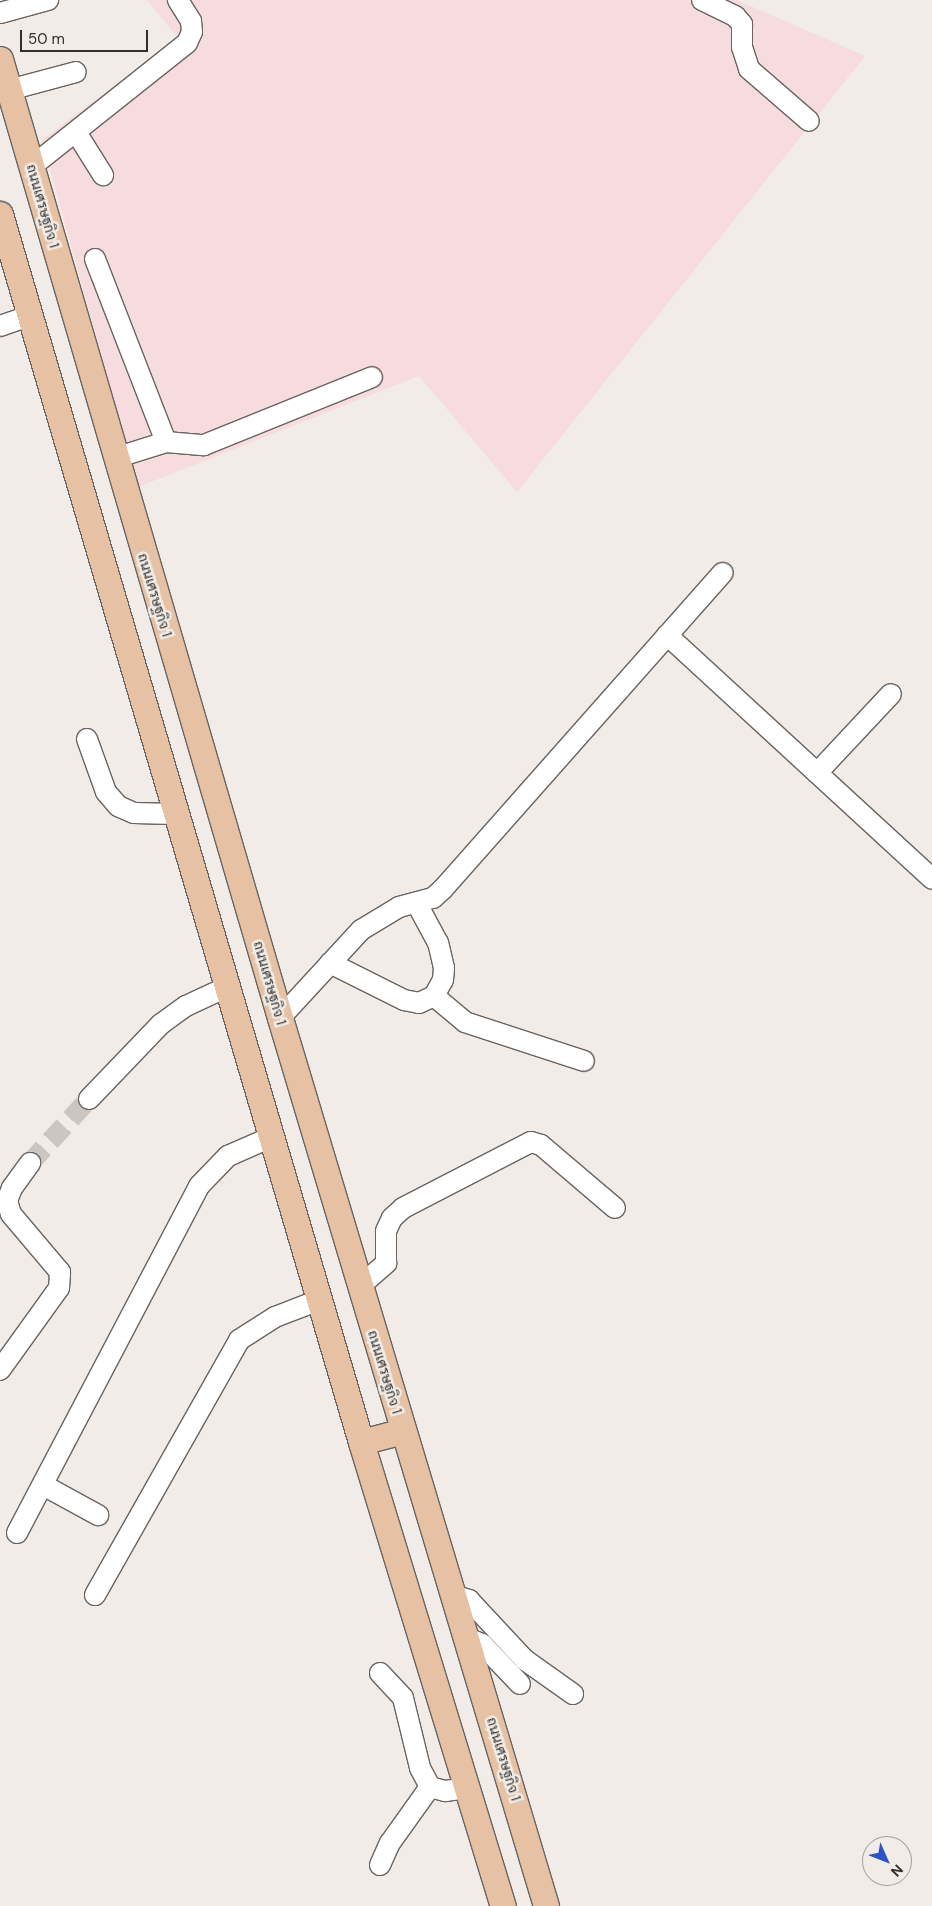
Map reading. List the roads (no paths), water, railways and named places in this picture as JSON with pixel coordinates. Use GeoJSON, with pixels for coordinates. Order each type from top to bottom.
{"type":"FeatureCollection","features":[{"type":"Feature","properties":{"kind":"main road","name":"ถนนเศรษฐกิจ 1"},"geometry":{"type":"LineString","coordinates":[[0,59],[280,1018],[546,1906]]}},
{"type":"Feature","properties":{"kind":"main road"},"geometry":{"type":"LineString","coordinates":[[0,214],[361,1442],[503,1906]]}},
{"type":"Feature","properties":{"kind":"main road"},"geometry":{"type":"LineString","coordinates":[[361,1442],[403,1431]]}},
{"type":"Feature","properties":{"kind":"street"},"geometry":{"type":"LineString","coordinates":[[0,13],[48,0]]}},
{"type":"Feature","properties":{"kind":"street"},"geometry":{"type":"LineString","coordinates":[[32,167],[187,43],[192,32],[191,21],[178,0]]}},
{"type":"Feature","properties":{"kind":"street"},"geometry":{"type":"LineString","coordinates":[[702,0],[735,16],[742,24],[742,47],[749,69],[809,121]]}},
{"type":"Feature","properties":{"kind":"street"},"geometry":{"type":"LineString","coordinates":[[9,90],[76,72]]}},
{"type":"Feature","properties":{"kind":"street"},"geometry":{"type":"LineString","coordinates":[[76,132],[103,175]]}},
{"type":"Feature","properties":{"kind":"street"},"geometry":{"type":"LineString","coordinates":[[95,259],[166,442]]}},
{"type":"Feature","properties":{"kind":"street"},"geometry":{"type":"LineString","coordinates":[[0,326],[29,316]]}},
{"type":"Feature","properties":{"kind":"street"},"geometry":{"type":"LineString","coordinates":[[115,458],[166,442],[204,445],[372,377]]}},
{"type":"Feature","properties":{"kind":"street"},"geometry":{"type":"LineString","coordinates":[[280,1018],[330,963],[378,918],[399,907],[417,904],[443,889],[722,573]]}},
{"type":"Feature","properties":{"kind":"street"},"geometry":{"type":"LineString","coordinates":[[667,636],[932,879]]}},
{"type":"Feature","properties":{"kind":"street"},"geometry":{"type":"LineString","coordinates":[[817,774],[891,694]]}},
{"type":"Feature","properties":{"kind":"street"},"geometry":{"type":"LineString","coordinates":[[87,739],[106,792],[118,806],[134,813],[175,814]]}},
{"type":"Feature","properties":{"kind":"street"},"geometry":{"type":"LineString","coordinates":[[330,963],[404,1000],[419,1003],[434,996],[443,980],[444,968],[438,943],[417,904]]}},
{"type":"Feature","properties":{"kind":"street"},"geometry":{"type":"LineString","coordinates":[[89,1099],[161,1024],[186,1006],[227,987]]}},
{"type":"Feature","properties":{"kind":"street"},"geometry":{"type":"LineString","coordinates":[[434,996],[465,1022],[584,1061]]}},
{"type":"Feature","properties":{"kind":"street"},"geometry":{"type":"LineString","coordinates":[[17,1533],[199,1186],[228,1156],[271,1137]]}},
{"type":"Feature","properties":{"kind":"street"},"geometry":{"type":"LineString","coordinates":[[360,1286],[386,1263],[386,1231],[392,1218],[403,1208],[531,1142],[541,1145],[615,1208]]}},
{"type":"Feature","properties":{"kind":"street"},"geometry":{"type":"LineString","coordinates":[[0,1370],[60,1288],[60,1272],[11,1214],[7,1201],[12,1188],[30,1163]]}},
{"type":"Feature","properties":{"kind":"street"},"geometry":{"type":"LineString","coordinates":[[96,1595],[239,1340],[274,1317],[319,1300]]}},
{"type":"Feature","properties":{"kind":"street"},"geometry":{"type":"LineString","coordinates":[[42,1485],[98,1515]]}},
{"type":"Feature","properties":{"kind":"street"},"geometry":{"type":"LineString","coordinates":[[453,1594],[469,1600],[525,1660],[574,1694]]}},
{"type":"Feature","properties":{"kind":"street"},"geometry":{"type":"LineString","coordinates":[[467,1638],[482,1644],[520,1684]]}},
{"type":"Feature","properties":{"kind":"street"},"geometry":{"type":"LineString","coordinates":[[380,1673],[403,1698],[420,1768],[430,1787],[445,1791],[468,1788]]}},
{"type":"Feature","properties":{"kind":"street"},"geometry":{"type":"LineString","coordinates":[[380,1865],[390,1843],[430,1787]]}},
{"type":"Feature","properties":{"kind":"tunnel"},"geometry":{"type":"LineString","coordinates":[[30,1163],[89,1099]]}}]}
